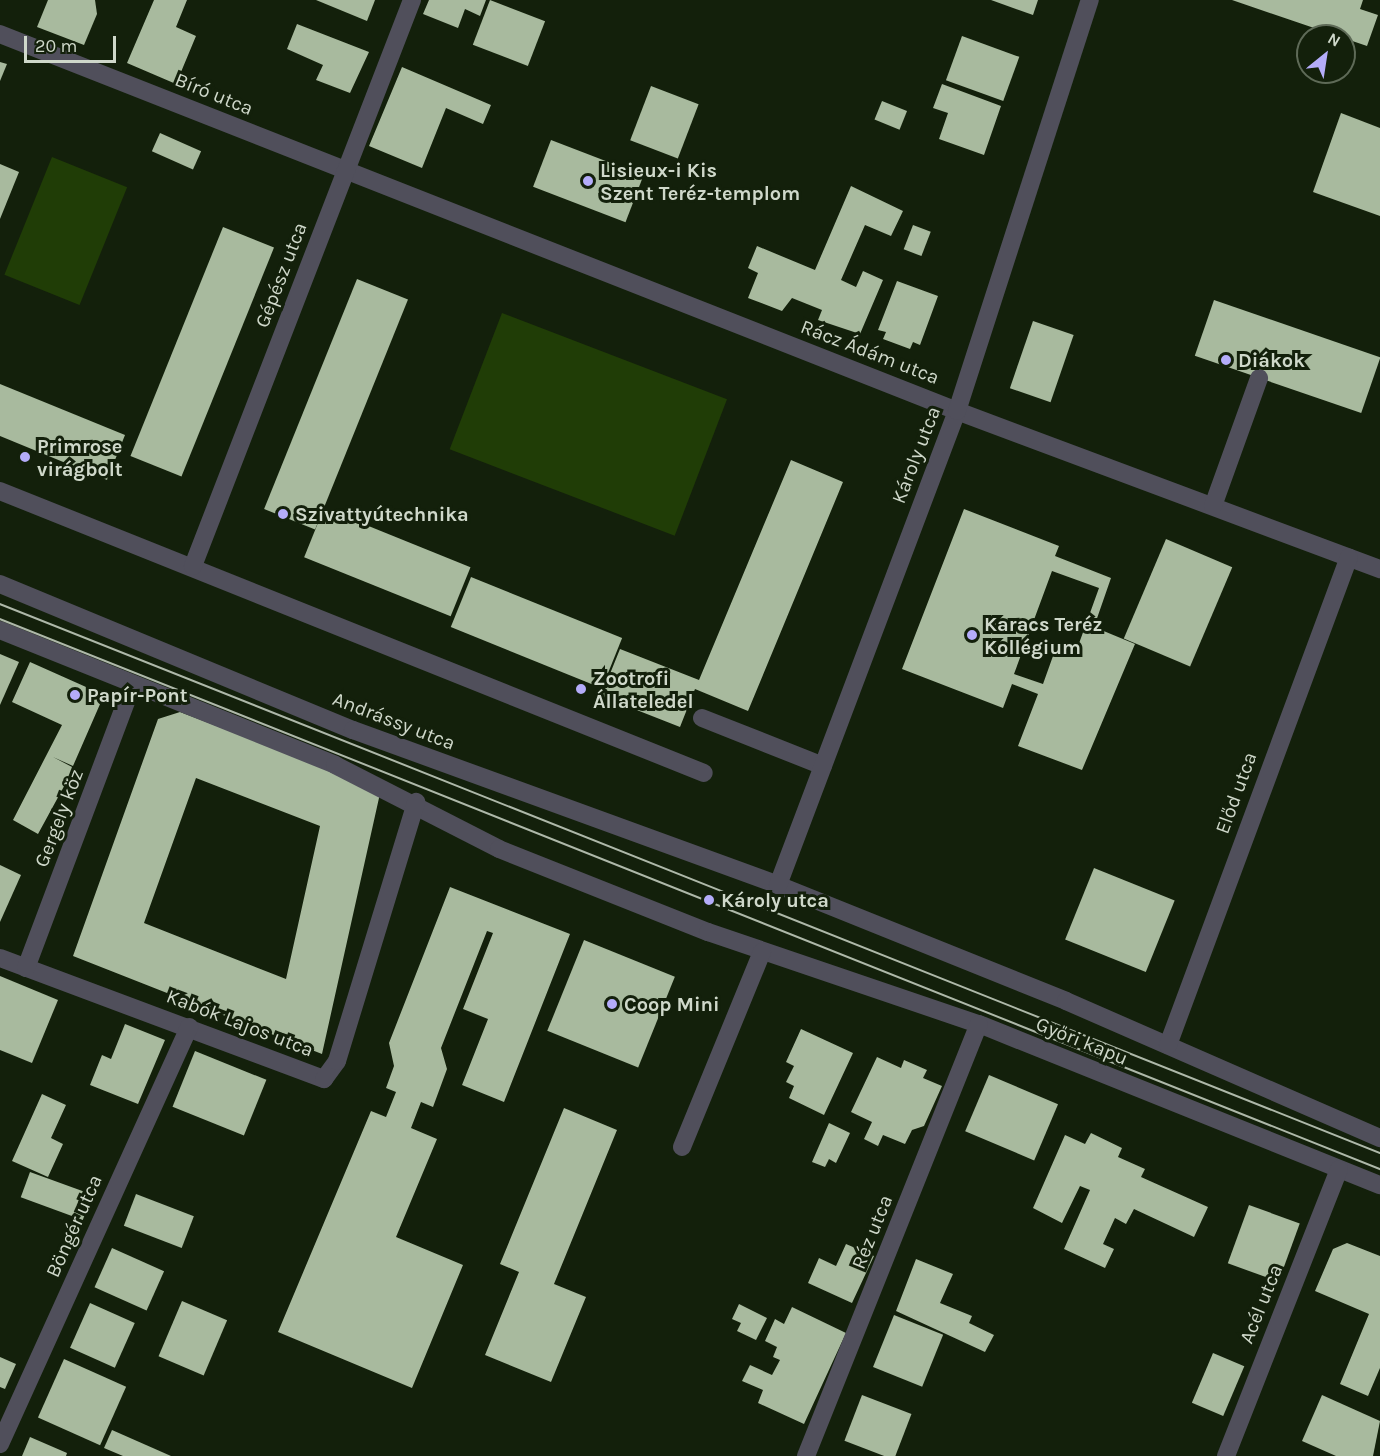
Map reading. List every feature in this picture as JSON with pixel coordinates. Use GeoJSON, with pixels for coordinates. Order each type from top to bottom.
{"type":"FeatureCollection","features":[{"type":"Feature","properties":{"kind":"street","name":"Gépész utca"},"geometry":{"type":"LineString","coordinates":[[193,566],[412,0]]}},
{"type":"Feature","properties":{"kind":"street","name":"Károly utca"},"geometry":{"type":"LineString","coordinates":[[778,885],[957,411],[1090,0]]}},
{"type":"Feature","properties":{"kind":"street","name":"Bíró utca"},"geometry":{"type":"LineString","coordinates":[[0,34],[345,170]]}},
{"type":"Feature","properties":{"kind":"street","name":"Rácz Ádám utca"},"geometry":{"type":"LineString","coordinates":[[345,170],[957,411],[1380,569]]}},
{"type":"Feature","properties":{"kind":"street"},"geometry":{"type":"LineString","coordinates":[[1213,506],[1259,378]]}},
{"type":"Feature","properties":{"kind":"street"},"geometry":{"type":"LineString","coordinates":[[0,491],[193,566],[704,773]]}},
{"type":"Feature","properties":{"kind":"street","name":"Előd utca"},"geometry":{"type":"LineString","coordinates":[[1168,1046],[1349,557]]}},
{"type":"Feature","properties":{"kind":"street","name":"Andrássy utca"},"geometry":{"type":"LineString","coordinates":[[0,585],[353,730],[778,885]]}},
{"type":"Feature","properties":{"kind":"street"},"geometry":{"type":"LineString","coordinates":[[0,630],[416,802],[499,849],[762,952],[682,1147]]}},
{"type":"Feature","properties":{"kind":"street","name":"Gergely köz"},"geometry":{"type":"LineString","coordinates":[[26,968],[133,684]]}},
{"type":"Feature","properties":{"kind":"street"},"geometry":{"type":"LineString","coordinates":[[702,718],[823,766]]}},
{"type":"Feature","properties":{"kind":"street","name":"Kabók Lajos utca"},"geometry":{"type":"LineString","coordinates":[[0,958],[324,1079],[337,1061],[416,802]]}},
{"type":"Feature","properties":{"kind":"street","name":"Győri kapu"},"geometry":{"type":"LineString","coordinates":[[778,885],[1168,1046],[1380,1138]]}},
{"type":"Feature","properties":{"kind":"street","name":"Győri kapu"},"geometry":{"type":"LineString","coordinates":[[762,952],[979,1024],[1380,1185]]}},
{"type":"Feature","properties":{"kind":"street","name":"Réz utca"},"geometry":{"type":"LineString","coordinates":[[806,1456],[979,1024]]}},
{"type":"Feature","properties":{"kind":"street","name":"Böngér utca"},"geometry":{"type":"LineString","coordinates":[[0,1444],[189,1027]]}},
{"type":"Feature","properties":{"kind":"street","name":"Acél utca"},"geometry":{"type":"LineString","coordinates":[[1226,1456],[1339,1168]]}},
{"type":"Feature","properties":{"kind":"green space"},"geometry":{"type":"Polygon","coordinates":[[[52,157],[127,187],[80,305],[4,275],[52,157]]]}},
{"type":"Feature","properties":{"kind":"green space"},"geometry":{"type":"Polygon","coordinates":[[[502,313],[727,399],[675,536],[450,449],[502,313]]]}},
{"type":"Feature","properties":{"kind":"building"},"geometry":{"type":"Polygon","coordinates":[[[48,0],[95,0],[97,14],[84,45],[37,27],[48,0]]]}},
{"type":"Feature","properties":{"kind":"building"},"geometry":{"type":"Polygon","coordinates":[[[154,0],[187,0],[176,27],[196,36],[176,84],[127,63],[154,0]]]}},
{"type":"Feature","properties":{"kind":"building"},"geometry":{"type":"Polygon","coordinates":[[[316,0],[375,0],[367,21],[316,0]]]}},
{"type":"Feature","properties":{"kind":"building"},"geometry":{"type":"Polygon","coordinates":[[[429,0],[486,0],[480,16],[465,9],[458,28],[423,14],[429,0]]]}},
{"type":"Feature","properties":{"kind":"building"},"geometry":{"type":"Polygon","coordinates":[[[490,0],[545,21],[528,66],[473,45],[490,0]]]}},
{"type":"Feature","properties":{"kind":"building"},"geometry":{"type":"Polygon","coordinates":[[[991,0],[1038,0],[1033,15],[991,0]]]}},
{"type":"Feature","properties":{"kind":"building"},"geometry":{"type":"Polygon","coordinates":[[[1232,0],[1363,0],[1360,9],[1378,15],[1367,46],[1356,42],[1356,24],[1302,24],[1232,0]]]}},
{"type":"Feature","properties":{"kind":"building"},"geometry":{"type":"Polygon","coordinates":[[[297,24],[369,52],[350,93],[316,80],[323,65],[287,49],[297,24]]]}},
{"type":"Feature","properties":{"kind":"building"},"geometry":{"type":"Polygon","coordinates":[[[962,36],[1019,57],[1003,101],[946,80],[962,36]]]}},
{"type":"Feature","properties":{"kind":"building"},"geometry":{"type":"Polygon","coordinates":[[[0,62],[7,64],[0,81],[0,62]]]}},
{"type":"Feature","properties":{"kind":"building"},"geometry":{"type":"Polygon","coordinates":[[[402,67],[491,105],[483,124],[446,108],[422,168],[369,146],[402,67]]]}},
{"type":"Feature","properties":{"kind":"building"},"geometry":{"type":"Polygon","coordinates":[[[942,84],[1001,106],[984,155],[939,139],[948,113],[933,108],[942,84]]]}},
{"type":"Feature","properties":{"kind":"building"},"geometry":{"type":"Polygon","coordinates":[[[651,86],[699,104],[678,158],[630,140],[651,86]]]}},
{"type":"Feature","properties":{"kind":"building"},"geometry":{"type":"Polygon","coordinates":[[[882,101],[907,111],[900,130],[875,120],[882,101]]]}},
{"type":"Feature","properties":{"kind":"building"},"geometry":{"type":"Polygon","coordinates":[[[1341,113],[1380,128],[1380,216],[1313,192],[1341,113]]]}},
{"type":"Feature","properties":{"kind":"building"},"geometry":{"type":"Polygon","coordinates":[[[160,133],[201,151],[193,170],[152,151],[160,133]]]}},
{"type":"Feature","properties":{"kind":"building","name":"Lisieux-i Kis Szent Teréz-templom"},"geometry":{"type":"Polygon","coordinates":[[[551,140],[643,175],[626,222],[533,187],[551,140]]]}},
{"type":"Feature","properties":{"kind":"building"},"geometry":{"type":"Polygon","coordinates":[[[0,164],[19,172],[0,219],[0,164]]]}},
{"type":"Feature","properties":{"kind":"building"},"geometry":{"type":"Polygon","coordinates":[[[851,186],[903,211],[891,236],[865,225],[841,280],[856,287],[863,271],[883,280],[860,334],[818,320],[822,310],[792,298],[782,311],[748,298],[758,273],[748,268],[757,246],[815,270],[851,186]]]}},
{"type":"Feature","properties":{"kind":"building"},"geometry":{"type":"Polygon","coordinates":[[[913,225],[931,232],[921,256],[904,249],[913,225]]]}},
{"type":"Feature","properties":{"kind":"building"},"geometry":{"type":"Polygon","coordinates":[[[223,227],[274,248],[181,477],[130,456],[223,227]]]}},
{"type":"Feature","properties":{"kind":"building"},"geometry":{"type":"Polygon","coordinates":[[[357,279],[408,300],[315,530],[264,509],[357,279]]]}},
{"type":"Feature","properties":{"kind":"building"},"geometry":{"type":"Polygon","coordinates":[[[897,281],[938,296],[920,345],[913,342],[910,349],[883,339],[886,332],[878,330],[897,281]]]}},
{"type":"Feature","properties":{"kind":"building"},"geometry":{"type":"Polygon","coordinates":[[[1214,300],[1380,357],[1361,413],[1195,356],[1214,300]]]}},
{"type":"Feature","properties":{"kind":"building"},"geometry":{"type":"Polygon","coordinates":[[[1033,321],[1074,335],[1051,402],[1010,388],[1033,321]]]}},
{"type":"Feature","properties":{"kind":"building"},"geometry":{"type":"Polygon","coordinates":[[[0,384],[125,435],[107,480],[0,436],[0,384]]]}},
{"type":"Feature","properties":{"kind":"building"},"geometry":{"type":"Polygon","coordinates":[[[791,460],[843,482],[748,711],[695,689],[680,727],[601,696],[620,649],[699,680],[791,460]]]}},
{"type":"Feature","properties":{"kind":"building"},"geometry":{"type":"Polygon","coordinates":[[[324,508],[470,567],[451,616],[304,557],[324,508]]]}},
{"type":"Feature","properties":{"kind":"building","name":"Karacs Teréz Kollégium"},"geometry":{"type":"Polygon","coordinates":[[[964,509],[1059,546],[1055,556],[1111,578],[1094,627],[1135,644],[1082,770],[1018,746],[1038,694],[1012,684],[1003,708],[902,669],[964,509]],[[1052,571],[1014,674],[1043,684],[1058,642],[1077,649],[1099,588],[1052,571]]]}},
{"type":"Feature","properties":{"kind":"building"},"geometry":{"type":"Polygon","coordinates":[[[1166,539],[1232,567],[1190,667],[1124,638],[1166,539]]]}},
{"type":"Feature","properties":{"kind":"building"},"geometry":{"type":"Polygon","coordinates":[[[471,577],[622,638],[602,688],[451,627],[471,577]]]}},
{"type":"Feature","properties":{"kind":"building"},"geometry":{"type":"Polygon","coordinates":[[[0,654],[19,662],[0,705],[0,654]]]}},
{"type":"Feature","properties":{"kind":"building"},"geometry":{"type":"Polygon","coordinates":[[[30,662],[104,695],[73,766],[53,757],[74,768],[38,834],[13,820],[62,725],[12,702],[30,662]]]}},
{"type":"Feature","properties":{"kind":"building"},"geometry":{"type":"Polygon","coordinates":[[[180,712],[381,789],[322,1054],[73,956],[158,719],[180,712]],[[196,778],[144,923],[286,979],[320,826],[196,778]]]}},
{"type":"Feature","properties":{"kind":"building"},"geometry":{"type":"Polygon","coordinates":[[[0,865],[21,875],[0,922],[0,865]]]}},
{"type":"Feature","properties":{"kind":"building"},"geometry":{"type":"Polygon","coordinates":[[[1094,868],[1175,901],[1146,972],[1065,939],[1094,868]]]}},
{"type":"Feature","properties":{"kind":"building"},"geometry":{"type":"Polygon","coordinates":[[[450,887],[570,934],[504,1102],[462,1085],[488,1019],[463,1009],[493,933],[487,931],[441,1048],[447,1069],[433,1107],[421,1102],[411,1128],[437,1139],[396,1237],[463,1265],[412,1388],[278,1332],[371,1111],[386,1117],[396,1092],[386,1088],[394,1066],[389,1043],[450,887]]]}},
{"type":"Feature","properties":{"kind":"building","name":"Coop Mini"},"geometry":{"type":"Polygon","coordinates":[[[584,940],[675,977],[638,1068],[547,1031],[584,940]]]}},
{"type":"Feature","properties":{"kind":"building"},"geometry":{"type":"Polygon","coordinates":[[[0,976],[58,1000],[32,1063],[0,1050],[0,976]]]}},
{"type":"Feature","properties":{"kind":"building"},"geometry":{"type":"Polygon","coordinates":[[[125,1024],[165,1040],[138,1104],[90,1085],[102,1055],[111,1059],[125,1024]]]}},
{"type":"Feature","properties":{"kind":"building"},"geometry":{"type":"Polygon","coordinates":[[[801,1029],[853,1053],[824,1115],[789,1098],[794,1086],[786,1082],[794,1066],[786,1062],[801,1029]]]}},
{"type":"Feature","properties":{"kind":"building"},"geometry":{"type":"Polygon","coordinates":[[[195,1051],[266,1080],[244,1135],[173,1107],[195,1051]]]}},
{"type":"Feature","properties":{"kind":"building"},"geometry":{"type":"Polygon","coordinates":[[[877,1057],[901,1068],[904,1060],[927,1070],[923,1078],[942,1086],[924,1126],[912,1130],[905,1144],[883,1135],[878,1146],[864,1139],[872,1122],[851,1112],[877,1057]]]}},
{"type":"Feature","properties":{"kind":"building"},"geometry":{"type":"Polygon","coordinates":[[[989,1075],[1058,1104],[1034,1160],[965,1131],[989,1075]]]}},
{"type":"Feature","properties":{"kind":"building"},"geometry":{"type":"Polygon","coordinates":[[[42,1094],[66,1105],[51,1138],[63,1144],[48,1177],[12,1161],[42,1094]]]}},
{"type":"Feature","properties":{"kind":"building"},"geometry":{"type":"Polygon","coordinates":[[[564,1108],[617,1130],[554,1284],[586,1297],[551,1382],[485,1355],[519,1272],[500,1264],[564,1108]]]}},
{"type":"Feature","properties":{"kind":"building"},"geometry":{"type":"Polygon","coordinates":[[[829,1123],[850,1133],[836,1163],[829,1159],[825,1167],[812,1162],[829,1123]]]}},
{"type":"Feature","properties":{"kind":"building"},"geometry":{"type":"Polygon","coordinates":[[[1091,1133],[1122,1148],[1118,1157],[1145,1169],[1141,1177],[1208,1207],[1194,1237],[1134,1209],[1126,1224],[1115,1218],[1103,1244],[1114,1249],[1105,1268],[1064,1249],[1090,1190],[1080,1186],[1062,1223],[1033,1208],[1065,1135],[1085,1144],[1091,1133]]]}},
{"type":"Feature","properties":{"kind":"building"},"geometry":{"type":"Polygon","coordinates":[[[30,1172],[92,1195],[83,1220],[21,1197],[30,1172]]]}},
{"type":"Feature","properties":{"kind":"building"},"geometry":{"type":"Polygon","coordinates":[[[136,1194],[194,1216],[182,1248],[124,1226],[136,1194]]]}},
{"type":"Feature","properties":{"kind":"building"},"geometry":{"type":"Polygon","coordinates":[[[1249,1205],[1300,1223],[1279,1282],[1228,1263],[1249,1205]]]}},
{"type":"Feature","properties":{"kind":"building"},"geometry":{"type":"Polygon","coordinates":[[[1347,1243],[1380,1256],[1380,1368],[1368,1396],[1340,1384],[1369,1314],[1315,1291],[1333,1249],[1347,1243]]]}},
{"type":"Feature","properties":{"kind":"building"},"geometry":{"type":"Polygon","coordinates":[[[846,1244],[874,1256],[852,1303],[808,1283],[819,1258],[836,1266],[846,1244]]]}},
{"type":"Feature","properties":{"kind":"building"},"geometry":{"type":"Polygon","coordinates":[[[112,1248],[164,1271],[147,1310],[95,1287],[112,1248]]]}},
{"type":"Feature","properties":{"kind":"building"},"geometry":{"type":"Polygon","coordinates":[[[916,1259],[953,1274],[940,1303],[972,1316],[969,1323],[994,1335],[985,1352],[896,1311],[916,1259]]]}},
{"type":"Feature","properties":{"kind":"building"},"geometry":{"type":"Polygon","coordinates":[[[182,1301],[227,1320],[204,1375],[159,1356],[182,1301]]]}},
{"type":"Feature","properties":{"kind":"building"},"geometry":{"type":"Polygon","coordinates":[[[90,1303],[135,1323],[115,1368],[70,1348],[90,1303]]]}},
{"type":"Feature","properties":{"kind":"building"},"geometry":{"type":"Polygon","coordinates":[[[739,1304],[767,1318],[756,1340],[737,1331],[741,1323],[732,1319],[739,1304]]]}},
{"type":"Feature","properties":{"kind":"building"},"geometry":{"type":"Polygon","coordinates":[[[792,1307],[846,1333],[804,1424],[758,1403],[763,1390],[742,1381],[750,1365],[772,1375],[780,1360],[773,1357],[777,1347],[765,1341],[775,1319],[784,1324],[792,1307]]]}},
{"type":"Feature","properties":{"kind":"building"},"geometry":{"type":"Polygon","coordinates":[[[894,1315],[943,1335],[922,1387],[873,1367],[894,1315]]]}},
{"type":"Feature","properties":{"kind":"building"},"geometry":{"type":"Polygon","coordinates":[[[1213,1353],[1244,1366],[1223,1416],[1192,1403],[1213,1353]]]}},
{"type":"Feature","properties":{"kind":"building"},"geometry":{"type":"Polygon","coordinates":[[[0,1357],[16,1364],[5,1389],[0,1387],[0,1357]]]}},
{"type":"Feature","properties":{"kind":"building"},"geometry":{"type":"Polygon","coordinates":[[[64,1359],[126,1387],[100,1445],[38,1417],[64,1359]]]}},
{"type":"Feature","properties":{"kind":"building"},"geometry":{"type":"Polygon","coordinates":[[[862,1395],[911,1414],[895,1456],[884,1456],[844,1441],[862,1395]]]}},
{"type":"Feature","properties":{"kind":"building"},"geometry":{"type":"Polygon","coordinates":[[[1322,1395],[1380,1421],[1373,1456],[1336,1456],[1302,1441],[1322,1395]]]}},
{"type":"Feature","properties":{"kind":"building"},"geometry":{"type":"Polygon","coordinates":[[[112,1430],[171,1456],[123,1456],[104,1448],[112,1430]]]}},
{"type":"Feature","properties":{"kind":"building"},"geometry":{"type":"Polygon","coordinates":[[[30,1437],[67,1453],[66,1456],[22,1456],[30,1437]]]}},
{"type":"Feature","properties":{"kind":"tram line"},"geometry":{"type":"LineString","coordinates":[[0,604],[1380,1153]]}},
{"type":"Feature","properties":{"kind":"tram line"},"geometry":{"type":"LineString","coordinates":[[0,619],[1380,1169]]}},
{"type":"Feature","properties":{"kind":"place","name":"Lisieux-i Kis Szent Teréz-templom"},"geometry":{"type":"Point","coordinates":[588,181]}},
{"type":"Feature","properties":{"kind":"place","name":"Diákok"},"geometry":{"type":"Point","coordinates":[1226,360]}},
{"type":"Feature","properties":{"kind":"place","name":"Primrose virágbolt"},"geometry":{"type":"Point","coordinates":[25,457]}},
{"type":"Feature","properties":{"kind":"place","name":"Szivattyútechnika"},"geometry":{"type":"Point","coordinates":[283,514]}},
{"type":"Feature","properties":{"kind":"place","name":"Karacs Teréz Kollégium"},"geometry":{"type":"Point","coordinates":[972,635]}},
{"type":"Feature","properties":{"kind":"place","name":"Zootrofi Állateledel"},"geometry":{"type":"Point","coordinates":[581,689]}},
{"type":"Feature","properties":{"kind":"place","name":"Papír-Pont"},"geometry":{"type":"Point","coordinates":[75,695]}},
{"type":"Feature","properties":{"kind":"place","name":"Károly utca"},"geometry":{"type":"Point","coordinates":[709,900]}},
{"type":"Feature","properties":{"kind":"place","name":"Coop Mini"},"geometry":{"type":"Point","coordinates":[612,1004]}}]}
